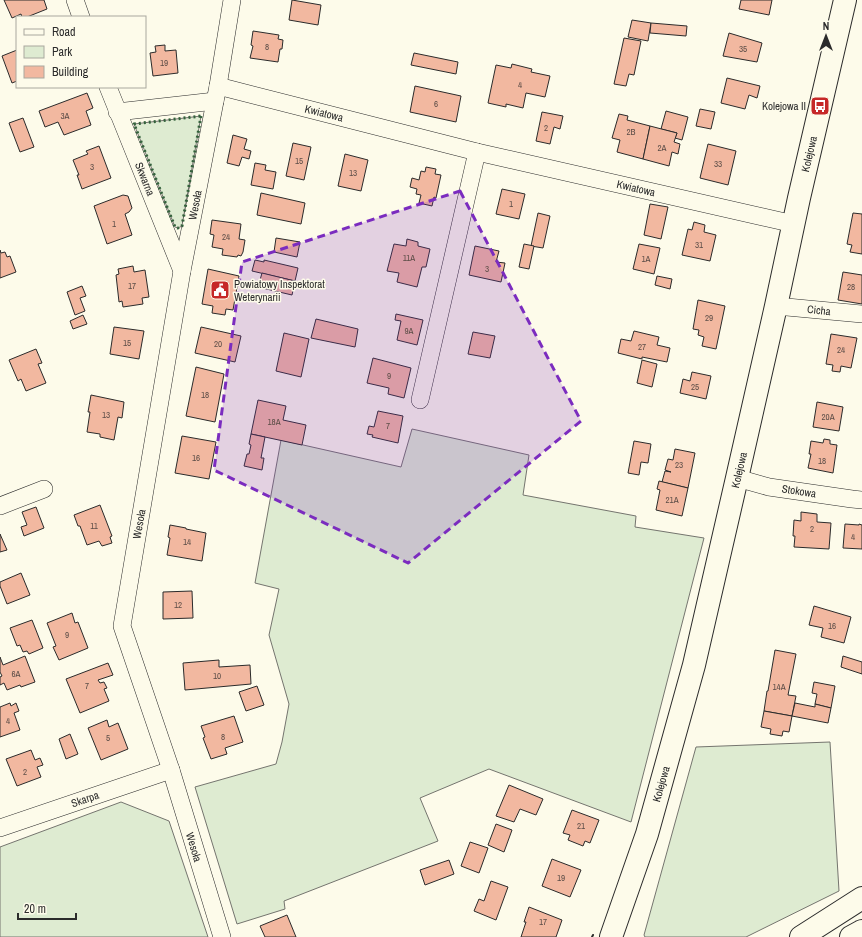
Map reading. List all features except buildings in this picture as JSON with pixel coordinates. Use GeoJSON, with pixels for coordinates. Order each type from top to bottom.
{"type":"FeatureCollection","features":[{"type":"Feature","properties":{"kind":"street"},"geometry":{"type":"LineString","coordinates":[[75,0],[81,16]]}},
{"type":"Feature","properties":{"kind":"street","name":"Wesoła"},"geometry":{"type":"LineString","coordinates":[[222,937],[171,770],[122,626],[182,271],[232,0]]}},
{"type":"Feature","properties":{"kind":"street","name":"Kolejowa"},"geometry":{"type":"LineString","coordinates":[[613,936],[647,834],[692,672],[845,0]]}},
{"type":"Feature","properties":{"kind":"street","name":"Skwarna"},"geometry":{"type":"LineString","coordinates":[[108,88],[182,271]]}},
{"type":"Feature","properties":{"kind":"street"},"geometry":{"type":"LineString","coordinates":[[117,112],[216,93]]}},
{"type":"Feature","properties":{"kind":"street","name":"Kwiatowa"},"geometry":{"type":"LineString","coordinates":[[216,93],[794,224]]}},
{"type":"Feature","properties":{"kind":"street"},"geometry":{"type":"LineString","coordinates":[[420,400],[477,152]]}},
{"type":"Feature","properties":{"kind":"street","name":"Cicha"},"geometry":{"type":"LineString","coordinates":[[776,306],[862,314]]}},
{"type":"Feature","properties":{"kind":"street","name":"Stokowa"},"geometry":{"type":"LineString","coordinates":[[737,478],[769,487],[862,500]]}},
{"type":"Feature","properties":{"kind":"street"},"geometry":{"type":"LineString","coordinates":[[0,506],[44,489]]}},
{"type":"Feature","properties":{"kind":"street","name":"Skarpa"},"geometry":{"type":"LineString","coordinates":[[0,828],[171,770]]}},
{"type":"Feature","properties":{"kind":"street"},"geometry":{"type":"LineString","coordinates":[[801,937],[862,898]]}},
{"type":"Feature","properties":{"kind":"street"},"geometry":{"type":"LineString","coordinates":[[851,937],[862,931]]}},
{"type":"Feature","properties":{"kind":"highlighted area"},"geometry":{"type":"Polygon","coordinates":[[[460,191],[581,421],[408,563],[214,470],[242,262],[460,191]]]}},
{"type":"Feature","properties":{"kind":"green space"},"geometry":{"type":"Polygon","coordinates":[[[201,116],[182,226],[178,228],[175,227],[134,124],[201,116]]]}},
{"type":"Feature","properties":{"kind":"green space"},"geometry":{"type":"Polygon","coordinates":[[[412,429],[529,455],[523,495],[636,516],[635,527],[704,538],[631,822],[489,769],[420,798],[438,841],[284,901],[285,909],[237,924],[195,787],[276,764],[282,742],[289,704],[269,635],[279,589],[255,583],[281,440],[401,467],[412,429]]]}},
{"type":"Feature","properties":{"kind":"green space"},"geometry":{"type":"Polygon","coordinates":[[[830,742],[839,891],[746,937],[645,937],[644,935],[696,747],[830,742]]]}},
{"type":"Feature","properties":{"kind":"green space"},"geometry":{"type":"Polygon","coordinates":[[[121,802],[169,821],[208,937],[0,937],[0,847],[121,802]]]}},
{"type":"Feature","properties":{"kind":"hedge"},"geometry":{"type":"LineString","coordinates":[[201,116],[182,226],[178,228],[175,227],[134,124],[201,116]]}},
{"type":"Feature","properties":{"kind":"place","name":"Kolejowa II"},"geometry":{"type":"Point","coordinates":[820,106]}},
{"type":"Feature","properties":{"kind":"place","name":"Powiatowy Inspektorat Weterynarii"},"geometry":{"type":"Point","coordinates":[220,290]}}]}
